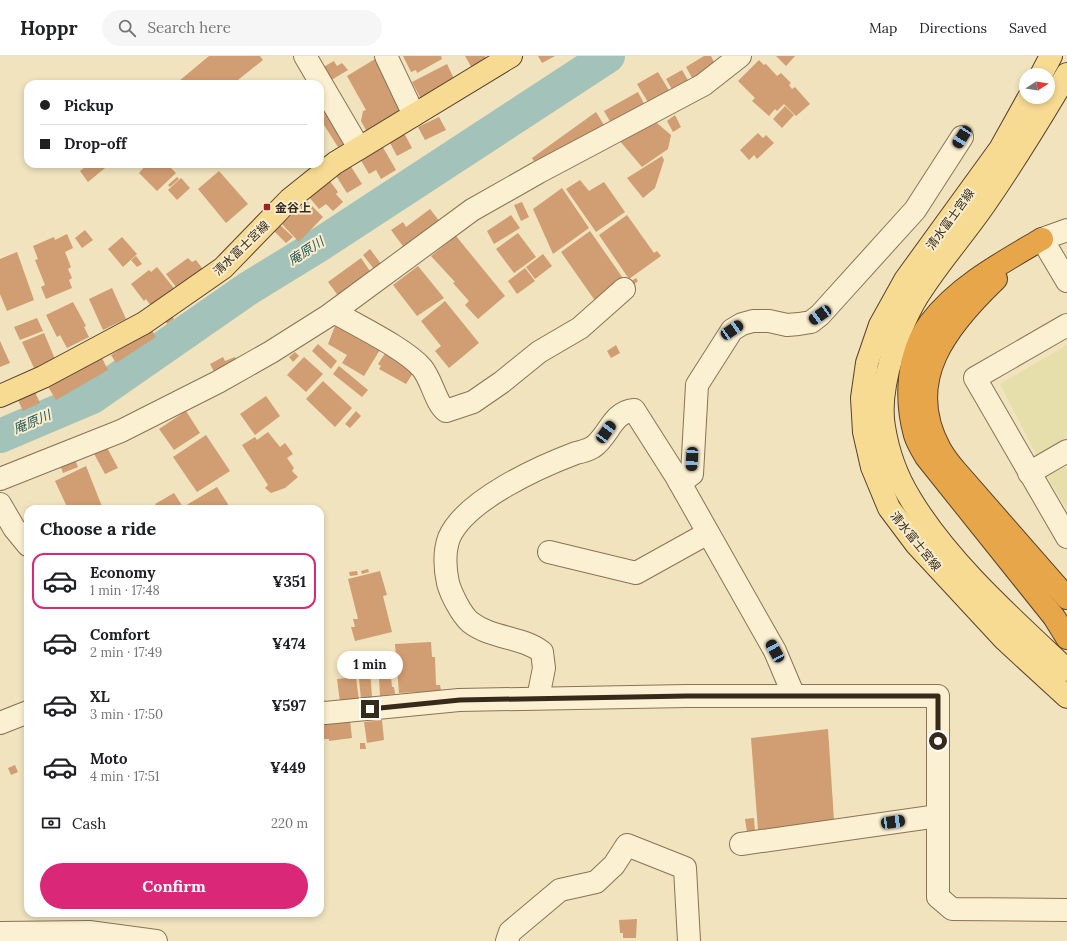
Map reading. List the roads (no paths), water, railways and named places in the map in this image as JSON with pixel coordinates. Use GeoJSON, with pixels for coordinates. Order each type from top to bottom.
{"type":"FeatureCollection","features":[{"type":"Feature","properties":{"kind":"highway"},"geometry":{"type":"LineString","coordinates":[[1042,240],[1014,261],[950,328],[932,363],[927,382],[927,405],[930,427],[940,449],[956,471],[1067,598]]}},
{"type":"Feature","properties":{"kind":"highway"},"geometry":{"type":"LineString","coordinates":[[1042,240],[1013,256],[963,290],[944,307],[929,324],[918,346],[912,368],[909,390],[910,406],[915,436],[926,457],[1054,617],[1067,638]]}},
{"type":"Feature","properties":{"kind":"main road","name":"清水富士宮線"},"geometry":{"type":"LineString","coordinates":[[0,396],[43,377],[144,323],[223,268],[290,198],[335,163],[511,56]]}},
{"type":"Feature","properties":{"kind":"main road"},"geometry":{"type":"LineString","coordinates":[[1045,68],[1051,56]]}},
{"type":"Feature","properties":{"kind":"main road","name":"清水富士宮線"},"geometry":{"type":"LineString","coordinates":[[1067,74],[1008,154],[958,242],[922,289],[898,334],[889,366],[884,397],[874,429],[872,467],[889,508],[916,544],[1005,640],[1067,697]]}},
{"type":"Feature","properties":{"kind":"main road","name":"清水富士宮線"},"geometry":{"type":"LineString","coordinates":[[1008,154],[1026,104]]}},
{"type":"Feature","properties":{"kind":"main road","name":"清水富士宮線"},"geometry":{"type":"LineString","coordinates":[[874,429],[893,462],[909,498],[934,532],[968,573],[1067,670]]}},
{"type":"Feature","properties":{"kind":"street"},"geometry":{"type":"LineString","coordinates":[[305,56],[319,80]]}},
{"type":"Feature","properties":{"kind":"street"},"geometry":{"type":"LineString","coordinates":[[386,56],[414,115]]}},
{"type":"Feature","properties":{"kind":"street"},"geometry":{"type":"LineString","coordinates":[[0,479],[53,459],[128,427],[218,382],[271,352],[334,312],[472,210],[545,168],[703,85],[740,56]]}},
{"type":"Feature","properties":{"kind":"street"},"geometry":{"type":"LineString","coordinates":[[324,88],[359,148]]}},
{"type":"Feature","properties":{"kind":"street"},"geometry":{"type":"LineString","coordinates":[[680,483],[692,474],[697,385],[732,330],[742,324],[753,322],[769,321],[787,325],[811,322],[820,315],[915,210],[962,137]]}},
{"type":"Feature","properties":{"kind":"street"},"geometry":{"type":"LineString","coordinates":[[1067,230],[1042,240],[1067,281]]}},
{"type":"Feature","properties":{"kind":"street"},"geometry":{"type":"LineString","coordinates":[[334,312],[410,357],[422,369],[434,388],[441,407],[446,411],[473,402],[502,382],[539,352],[580,328],[624,289]]}},
{"type":"Feature","properties":{"kind":"street"},"geometry":{"type":"LineString","coordinates":[[1067,325],[975,378],[1067,537]]}},
{"type":"Feature","properties":{"kind":"street"},"geometry":{"type":"LineString","coordinates":[[538,698],[544,668],[542,652],[532,645],[491,634],[469,621],[452,595],[445,568],[450,538],[467,512],[493,494],[545,465],[593,447],[618,416],[626,411],[634,410],[641,418],[680,483],[775,651],[794,696]]}},
{"type":"Feature","properties":{"kind":"street"},"geometry":{"type":"LineString","coordinates":[[1029,473],[1067,451]]}},
{"type":"Feature","properties":{"kind":"street"},"geometry":{"type":"LineString","coordinates":[[0,504],[14,528],[24,540]]}},
{"type":"Feature","properties":{"kind":"street"},"geometry":{"type":"LineString","coordinates":[[549,552],[636,573],[708,533]]}},
{"type":"Feature","properties":{"kind":"street"},"geometry":{"type":"LineString","coordinates":[[324,714],[460,700],[538,698],[938,696],[938,897],[952,908],[1067,910]]}},
{"type":"Feature","properties":{"kind":"street"},"geometry":{"type":"LineString","coordinates":[[0,723],[24,714]]}},
{"type":"Feature","properties":{"kind":"street"},"geometry":{"type":"LineString","coordinates":[[741,844],[938,816]]}},
{"type":"Feature","properties":{"kind":"street"},"geometry":{"type":"LineString","coordinates":[[507,941],[510,932],[560,890],[596,882],[614,864],[627,845],[685,868],[689,941]]}},
{"type":"Feature","properties":{"kind":"street"},"geometry":{"type":"LineString","coordinates":[[0,932],[89,932],[156,941]]}},
{"type":"Feature","properties":{"kind":"waterway","name":"庵原川"},"geometry":{"type":"LineString","coordinates":[[0,436],[92,397],[249,288],[319,245],[608,56]]}},
{"type":"Feature","properties":{"kind":"place","name":"金谷上"},"geometry":{"type":"Point","coordinates":[267,207]}}]}
